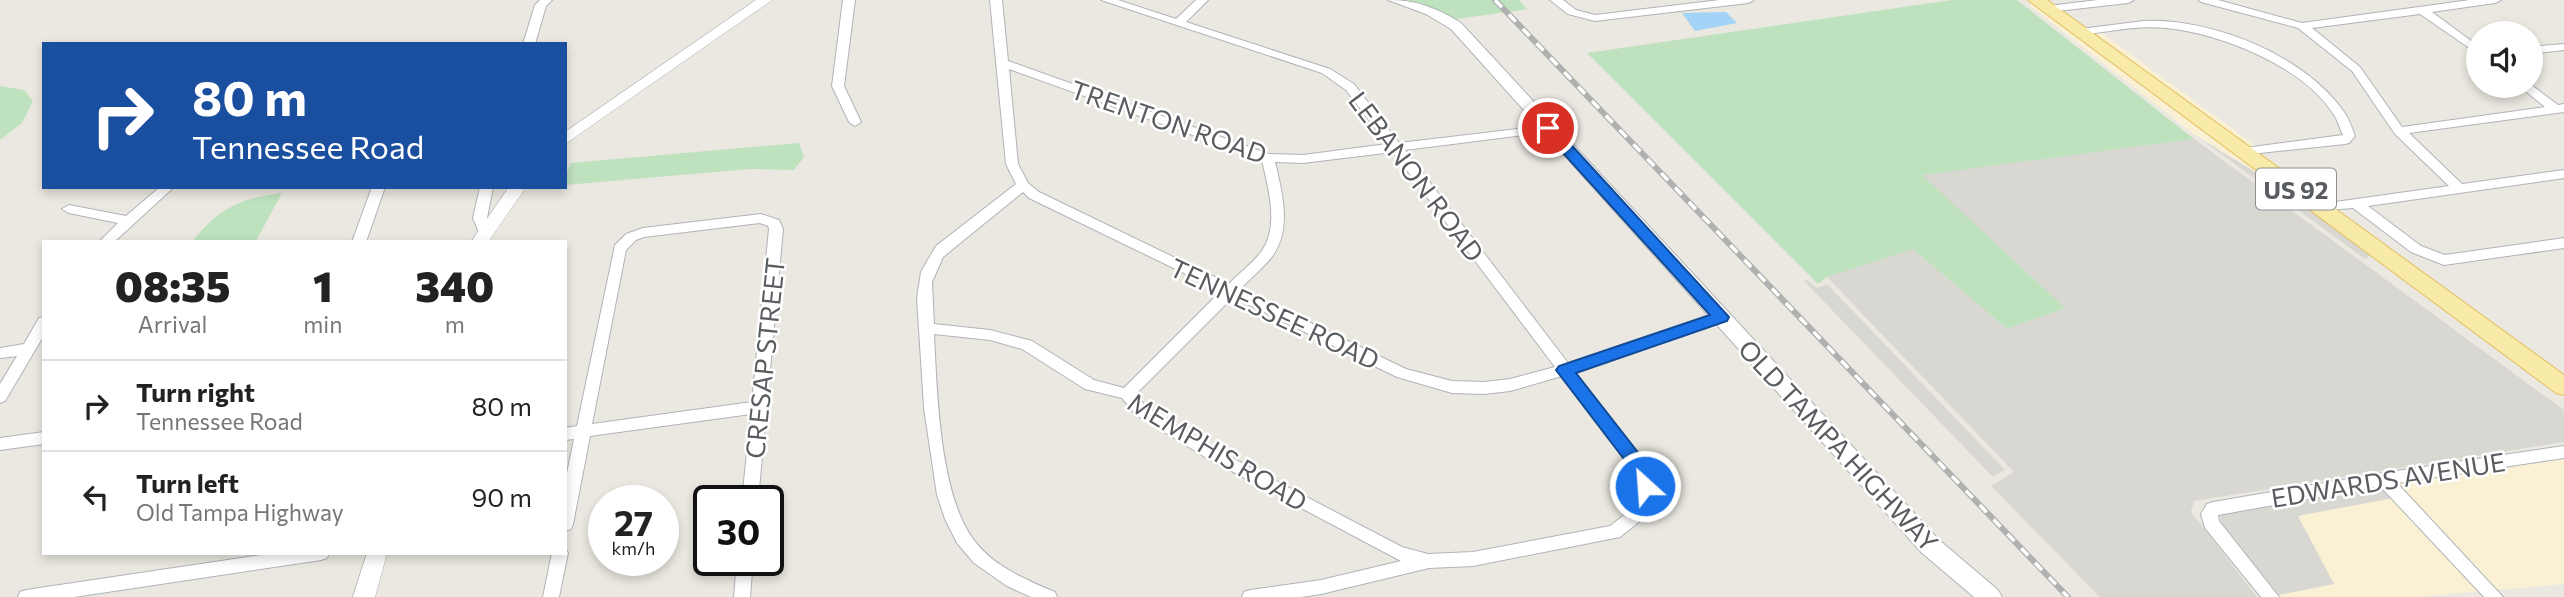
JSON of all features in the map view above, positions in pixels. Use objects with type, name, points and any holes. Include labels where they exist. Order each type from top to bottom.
[{"type":"main road","name":"OLD TAMPA HIGHWAY","points":[[1395,0],[1431,11],[1456,26],[1930,546],[1990,597]]},
{"type":"main road","name":"US 92","points":[[2042,5],[2564,387]]},
{"type":"street","points":[[530,42],[545,0]]},
{"type":"street","points":[[567,138],[765,0]]},
{"type":"street","points":[[849,0],[838,86],[855,122]]},
{"type":"street","points":[[996,0],[1012,164],[1023,185],[941,249],[932,260],[924,288],[928,365],[940,469],[953,522],[964,541],[990,566],[1018,585],[1049,597]]},
{"type":"street","name":"LEBANON ROAD","points":[[1107,0],[1340,78],[1641,470],[1645,486],[1644,499],[1638,513],[1614,532],[1473,559],[1429,561]]},
{"type":"street","points":[[1178,23],[1202,0]]},
{"type":"street","points":[[1556,0],[1572,12],[1595,18],[1748,0]]},
{"type":"street","points":[[2042,5],[2128,0]]},
{"type":"street","points":[[2205,0],[2302,26],[2496,0]]},
{"type":"street","points":[[2422,10],[2466,42]]},
{"type":"street","points":[[2080,32],[2168,24],[2239,44],[2272,59],[2323,94],[2342,116],[2349,136],[2345,140],[2245,152]]},
{"type":"street","points":[[2302,26],[2360,73],[2399,131],[2460,189]]},
{"type":"street","points":[[2543,49],[2564,47]]},
{"type":"street","name":"TRENTON ROAD","points":[[1002,63],[1268,158],[1303,159],[1548,128]]},
{"type":"street","points":[[2543,97],[2560,108]]},
{"type":"street","points":[[2399,131],[2560,108]]},
{"type":"street","points":[[1127,394],[1267,254],[1278,230],[1279,216],[1268,158]]},
{"type":"street","points":[[2321,208],[2564,174]]},
{"type":"street","name":"TENNESSEE ROAD","points":[[1023,185],[1034,195],[1109,234],[1426,382],[1484,388],[1537,379],[1721,317]]},
{"type":"street","points":[[107,240],[166,189]]},
{"type":"street","points":[[360,240],[378,189]]},
{"type":"street","points":[[482,237],[480,218],[487,189]]},
{"type":"street","points":[[482,237],[517,189]]},
{"type":"street","points":[[2354,202],[2416,249],[2444,260],[2564,243]]},
{"type":"street","points":[[69,209],[128,221]]},
{"type":"street","name":"CRESAP STREET","points":[[584,431],[620,248],[627,239],[643,233],[761,218],[768,220],[774,223],[776,229],[751,485]]},
{"type":"street","points":[[0,397],[42,325]]},
{"type":"street","name":"MEMPHIS ROAD","points":[[927,328],[1012,339],[1052,359],[1090,385],[1127,394],[1141,411],[1210,453],[1398,553],[1429,561]]},
{"type":"street","points":[[0,353],[27,349]]},
{"type":"street","points":[[567,434],[758,407]]},
{"type":"street","points":[[567,514],[584,431]]},
{"type":"street","points":[[0,444],[42,438]]},
{"type":"street","name":"EDWARDS AVENUE","points":[[2271,597],[2211,523],[2209,514],[2213,509],[2383,479],[2564,452]]},
{"type":"street","points":[[2383,479],[2495,597]]},
{"type":"street","points":[[26,597],[308,555]]},
{"type":"street","points":[[364,597],[376,555]]},
{"type":"street","points":[[551,597],[559,555]]},
{"type":"street","points":[[1250,597],[1334,584],[1429,561]]},
{"type":"street","points":[[742,597],[744,576]]},
{"type":"shaded area","points":[[2033,3],[2310,205],[2191,132],[2029,5]]},
{"type":"shaded area","points":[[2102,33],[2256,146],[2246,148],[2090,34]]},
{"type":"shaded area","points":[[2194,139],[2564,410],[2564,442],[2194,501],[2191,512],[2257,597],[2100,597],[1991,486],[2014,472],[1827,277],[1913,249],[2007,329],[2064,308],[1921,175]]},
{"type":"shaded area","points":[[2202,140],[2310,205],[2372,254],[2365,259]]},
{"type":"shaded area","points":[[1807,280],[1817,288],[1827,284],[2005,470],[1993,477],[1804,281]]},
{"type":"shaded area","points":[[2564,459],[2564,584],[2497,590],[2396,483]]},
{"type":"shaded area","points":[[2381,486],[2393,498],[2298,516],[2334,584],[2278,595],[2220,523],[2221,513]]},
{"type":"shaded area","points":[[2393,498],[2481,591],[2418,597],[2278,595],[2334,584],[2297,516]]},
{"type":"green space","points":[[1407,0],[1519,0],[1527,9],[1457,19]]},
{"type":"green space","points":[[1952,0],[2017,0],[2194,139],[1922,175],[2065,308],[2007,329],[1913,249],[1827,277],[1818,284],[1587,53]]},
{"type":"green space","points":[[0,86],[24,90],[33,101],[22,123],[0,140]]},
{"type":"green space","points":[[799,143],[804,157],[794,170],[750,169],[567,185],[567,171],[571,163]]},
{"type":"green space","points":[[282,193],[257,240],[194,240],[222,213],[254,198]]},
{"type":"water","points":[[1726,12],[1737,23],[1695,31],[1682,13]]},
{"type":"railway","points":[[1495,0],[2068,597]]},
{"type":"route","points":[[1548,128],[1721,317],[1565,370],[1641,470],[1645,486]]}]
